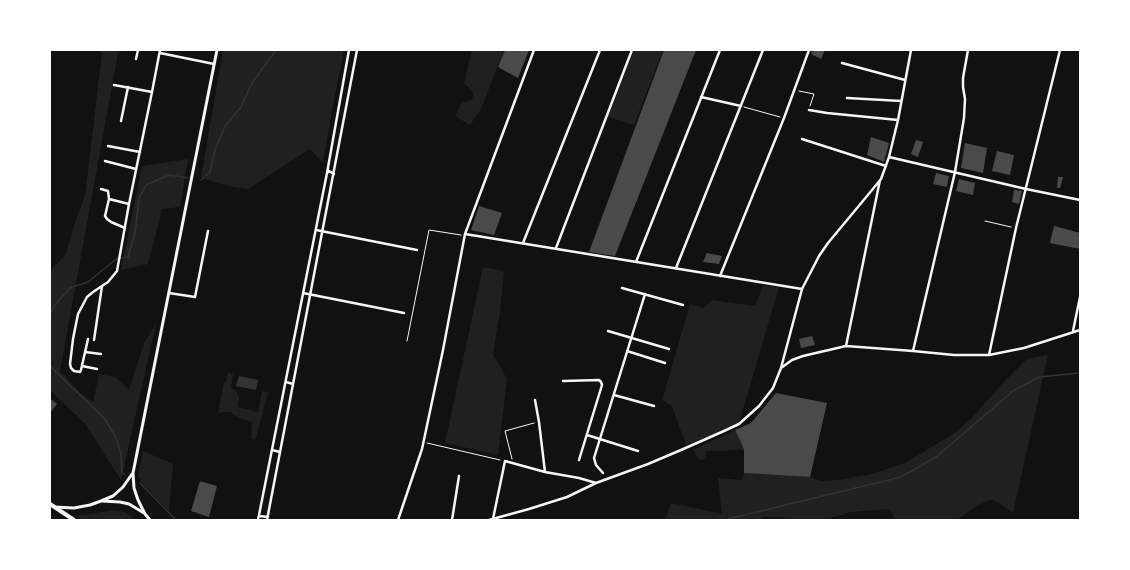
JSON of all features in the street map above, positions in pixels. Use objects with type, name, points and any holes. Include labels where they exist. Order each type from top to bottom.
[{"type":"highway","points":[[50,504],[74,520]]},
{"type":"street","points":[[136,60],[138,50]]},
{"type":"street","points":[[150,520],[145,514],[138,500],[134,488],[133,473],[217,50]]},
{"type":"street","points":[[258,520],[316,230],[350,50]]},
{"type":"street","points":[[259,516],[268,519],[357,50]]},
{"type":"street","points":[[398,520],[423,442],[443,350],[465,235],[534,50]]},
{"type":"street","points":[[523,243],[600,50]]},
{"type":"street","points":[[556,248],[632,50]]},
{"type":"street","points":[[636,262],[720,50]]},
{"type":"street","points":[[676,268],[764,50]]},
{"type":"street","points":[[720,276],[810,50]]},
{"type":"street","points":[[596,483],[579,478],[545,472],[505,461],[491,519],[567,497],[596,483],[648,464],[739,424],[759,406],[773,388],[781,368],[802,289],[819,256],[872,190],[880,179],[886,166],[898,120],[911,50]]},
{"type":"street","points":[[913,351],[955,172],[964,118],[965,99],[963,78],[968,50]]},
{"type":"street","points":[[989,355],[1016,228],[1060,50]]},
{"type":"street","points":[[88,339],[80,372],[74,371],[70,364],[78,314],[87,297],[102,286],[117,271],[160,52],[214,64]]},
{"type":"street","points":[[842,63],[905,80]]},
{"type":"street","points":[[114,85],[152,92]]},
{"type":"street","points":[[121,121],[128,88]]},
{"type":"street","points":[[702,97],[741,106]]},
{"type":"street","points":[[847,98],[901,101]]},
{"type":"street","points":[[809,110],[898,120]]},
{"type":"street","points":[[802,139],[886,166]]},
{"type":"street","points":[[108,146],[140,152]]},
{"type":"street","points":[[889,157],[1080,200]]},
{"type":"street","points":[[105,161],[136,169]]},
{"type":"street","points":[[327,173],[329,171],[334,174]]},
{"type":"street","points":[[846,346],[880,179]]},
{"type":"street","points":[[101,189],[108,191],[109,199],[105,216],[107,219],[125,228]]},
{"type":"street","points":[[109,199],[129,204]]},
{"type":"street","points":[[316,230],[417,250]]},
{"type":"street","points":[[169,293],[195,297],[208,231]]},
{"type":"street","points":[[465,235],[556,248],[802,289]]},
{"type":"street","points":[[94,340],[102,286]]},
{"type":"street","points":[[622,288],[683,305]]},
{"type":"street","points":[[303,293],[404,312]]},
{"type":"street","points":[[603,473],[596,464],[594,458],[645,294]]},
{"type":"street","points":[[1073,331],[1080,297]]},
{"type":"street","points":[[781,368],[792,360],[846,346],[954,355],[989,355],[1024,348],[1080,330]]},
{"type":"street","points":[[608,331],[669,349]]},
{"type":"street","points":[[627,351],[665,362]]},
{"type":"street","points":[[85,352],[101,354]]},
{"type":"street","points":[[82,366],[97,369]]},
{"type":"street","points":[[563,381],[599,380],[602,385],[579,460]]},
{"type":"street","points":[[286,382],[293,384]]},
{"type":"street","points":[[614,395],[654,406]]},
{"type":"street","points":[[534,400],[545,472]]},
{"type":"street","points":[[587,435],[638,451]]},
{"type":"street","points":[[272,450],[280,452]]},
{"type":"street","points":[[54,507],[74,508],[90,505],[113,496],[123,487],[133,473]]},
{"type":"street","points":[[452,520],[459,476]]},
{"type":"street","points":[[101,501],[129,504],[145,514]]},
{"type":"path","points":[[794,90],[814,94],[809,110]]},
{"type":"path","points":[[741,106],[784,118]]},
{"type":"path","points":[[985,221],[1016,228]]},
{"type":"path","points":[[407,341],[429,230],[465,235]]},
{"type":"path","points":[[514,464],[505,431],[538,422]]},
{"type":"path","points":[[423,442],[505,461]]},
{"type":"shaded area","points":[[98,50],[121,50],[118,53],[60,371],[81,394],[93,402],[99,374],[115,377],[129,390],[144,343],[156,324],[121,480],[85,424],[50,390],[50,271],[66,254],[75,222],[85,196],[102,53]]},
{"type":"shaded area","points":[[223,50],[344,50],[323,163],[310,149],[248,189],[228,186],[201,178]]},
{"type":"shaded area","points":[[472,50],[504,50],[481,109],[470,125],[455,116],[462,103],[472,100],[474,93],[464,83]]},
{"type":"shaded area","points":[[634,50],[663,50],[634,125],[608,117]]},
{"type":"shaded area","points":[[188,159],[180,207],[162,209],[148,264],[121,270],[142,166]]},
{"type":"shaded area","points":[[483,267],[504,271],[500,311],[493,354],[507,379],[498,455],[445,443]]},
{"type":"shaded area","points":[[763,286],[779,287],[740,420],[728,429],[686,445],[672,406],[662,400],[690,304],[704,308],[712,300],[755,306]]},
{"type":"shaded area","points":[[1048,355],[1013,513],[991,499],[975,507],[957,520],[895,520],[889,509],[851,512],[827,519],[816,520],[792,520],[782,517],[763,517],[757,520],[665,520],[671,503],[722,514],[718,478],[742,480],[744,473],[810,477],[821,481],[838,480],[872,474],[905,463],[953,434],[971,419],[1000,386],[1027,359]]},
{"type":"shaded area","points":[[228,372],[233,374],[231,388],[236,391],[239,397],[238,407],[258,412],[262,391],[268,393],[255,441],[251,438],[252,422],[239,418],[230,412],[218,413],[224,382],[226,382]]},
{"type":"shaded area","points":[[239,376],[258,380],[256,390],[236,386]]},
{"type":"shaded area","points":[[735,430],[744,450],[706,451],[706,459],[699,460],[693,450]]},
{"type":"shaded area","points":[[143,451],[173,464],[169,511],[142,483],[138,476]]},
{"type":"shaded area","points":[[115,510],[130,515],[135,520],[83,520],[75,516]]},
{"type":"building","points":[[505,50],[529,50],[518,78],[498,67]]},
{"type":"building","points":[[664,50],[696,50],[615,256],[589,252]]},
{"type":"building","points":[[813,50],[825,50],[821,59],[811,54]]},
{"type":"building","points":[[871,137],[889,143],[884,162],[867,155]]},
{"type":"building","points":[[916,140],[923,142],[918,157],[911,154]]},
{"type":"building","points":[[965,143],[987,148],[983,173],[961,168]]},
{"type":"building","points":[[997,151],[1014,155],[1010,175],[992,171]]},
{"type":"building","points":[[936,173],[949,176],[947,187],[933,184]]},
{"type":"building","points":[[1058,177],[1063,177],[1060,188],[1057,188]]},
{"type":"building","points":[[959,179],[975,183],[973,195],[956,191]]},
{"type":"building","points":[[1014,190],[1022,191],[1019,204],[1012,202]]},
{"type":"building","points":[[479,206],[502,213],[494,235],[471,230]]},
{"type":"building","points":[[1054,226],[1080,233],[1080,249],[1050,243]]},
{"type":"building","points":[[707,253],[722,256],[719,264],[703,262]]},
{"type":"building","points":[[812,336],[815,345],[801,348],[799,339]]},
{"type":"building","points":[[776,393],[827,403],[810,477],[744,473],[744,450],[735,430],[751,423]]},
{"type":"building","points":[[50,398],[57,404],[50,413]]},
{"type":"building","points":[[200,481],[217,486],[209,517],[191,511]]},
{"type":"waterway","points":[[201,180],[210,172],[215,150],[225,126],[241,107],[252,83],[276,50]]},
{"type":"waterway","points":[[50,314],[55,305],[70,288],[88,282],[116,259],[128,257],[135,233],[139,198],[146,185],[170,175],[188,178]]},
{"type":"waterway","points":[[50,366],[105,419],[116,438],[121,454],[122,473],[125,475]]},
{"type":"waterway","points":[[724,520],[901,477],[936,457],[1013,391],[1039,377],[1080,373]]},
{"type":"waterway","points":[[140,483],[176,520]]}]
